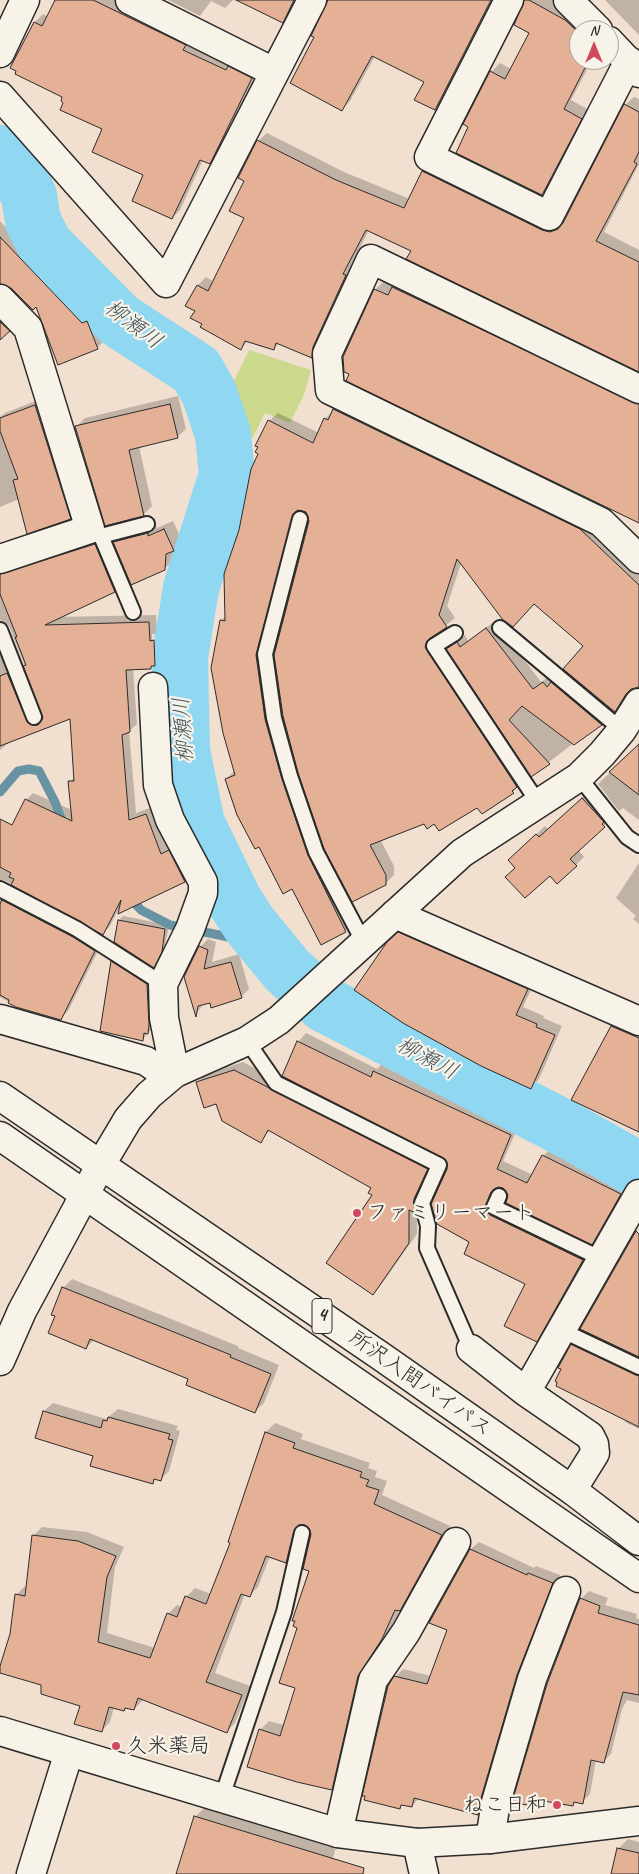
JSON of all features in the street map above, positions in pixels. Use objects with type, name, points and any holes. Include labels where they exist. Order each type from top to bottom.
[{"type":"street","points":[[0,53],[25,0]]},
{"type":"street","points":[[130,0],[274,72]]},
{"type":"street","points":[[0,96],[166,283],[312,0]]},
{"type":"street","points":[[509,0],[429,157],[549,216],[634,67],[619,51]]},
{"type":"street","points":[[568,0],[588,20]]},
{"type":"street","points":[[639,389],[371,259],[327,354],[330,390],[601,522],[639,559]]},
{"type":"street","points":[[0,299],[28,328],[96,533],[0,559]]},
{"type":"street","points":[[153,687],[158,785],[170,820],[202,882],[203,893],[190,929],[163,984],[164,1018],[172,1075]]},
{"type":"street","points":[[0,1361],[22,1311],[100,1166],[128,1119],[149,1095],[172,1075],[248,1041],[279,1020],[364,943],[429,880],[462,853],[579,776],[622,730],[639,703]]},
{"type":"street","points":[[395,914],[639,1021]]},
{"type":"street","points":[[0,1019],[146,1061],[172,1075]]},
{"type":"street","name":"所沢入間バイパス","points":[[0,1096],[382,1357],[572,1490],[639,1541]]},
{"type":"street","name":"所沢入間バイパス","points":[[0,1136],[639,1578]]},
{"type":"street","points":[[526,1392],[639,1194]]},
{"type":"street","points":[[471,1349],[526,1392],[590,1436],[594,1444],[594,1453],[572,1490]]},
{"type":"street","points":[[338,1833],[373,1680],[406,1632],[456,1542]]},
{"type":"street","points":[[490,1839],[496,1802],[532,1679],[566,1591]]},
{"type":"street","points":[[0,1731],[338,1833],[417,1843],[490,1839],[639,1821]]},
{"type":"street","points":[[31,1874],[68,1752]]},
{"type":"street","points":[[417,1843],[424,1874]]},
{"type":"lane","points":[[300,519],[265,654],[274,718],[290,776],[316,852],[364,943]]},
{"type":"lane","points":[[133,612],[96,533],[147,524]]},
{"type":"lane","points":[[500,628],[622,730]]},
{"type":"lane","points":[[0,630],[34,717]]},
{"type":"lane","points":[[455,633],[434,646],[539,804]]},
{"type":"lane","points":[[579,776],[627,837],[639,845]]},
{"type":"lane","points":[[0,889],[77,929],[163,984]]},
{"type":"lane","points":[[248,1041],[276,1083],[439,1165],[422,1203],[428,1226],[427,1248],[471,1349]]},
{"type":"lane","points":[[499,1196],[494,1207],[602,1259]]},
{"type":"lane","points":[[561,1330],[639,1367]]},
{"type":"lane","points":[[222,1798],[284,1612],[302,1533]]},
{"type":"green space","points":[[249,350],[311,370],[304,395],[290,423],[265,413],[252,439],[234,381]]},
{"type":"building","points":[[55,0],[93,0],[186,45],[183,50],[226,70],[228,66],[252,78],[210,164],[200,160],[172,219],[132,201],[143,175],[92,152],[102,129],[60,110],[63,103],[61,101],[62,97],[15,74],[16,71],[10,68],[34,22],[42,26]]},
{"type":"building","points":[[236,0],[294,0],[283,23]]},
{"type":"building","points":[[328,0],[491,0],[435,110],[414,100],[424,82],[372,56],[342,111],[290,83],[314,37],[311,36]]},
{"type":"building","points":[[524,0],[529,0],[565,20],[569,24],[569,70],[584,70],[564,109],[582,119],[542,195],[456,153],[468,127],[463,124],[490,71],[505,79],[529,33],[514,25]]},
{"type":"building","points":[[624,104],[639,112],[639,152],[634,162],[637,164],[596,241],[639,262],[639,372],[406,259],[411,251],[366,230],[343,274],[346,275],[313,347],[312,358],[276,343],[274,350],[245,341],[241,350],[200,327],[202,324],[190,318],[195,311],[185,306],[197,285],[208,291],[244,218],[229,211],[244,181],[238,178],[257,140],[336,180],[404,208],[422,171],[542,230],[550,232],[558,229],[563,223]]},
{"type":"building","points":[[0,237],[82,323],[87,321],[98,349],[58,365],[36,307],[33,310],[11,288],[0,284]]},
{"type":"building","points":[[392,287],[639,404],[639,523],[346,381],[349,374],[344,372],[343,357],[374,289],[388,295]]},
{"type":"building","points":[[0,322],[10,331],[0,340]]},
{"type":"building","points":[[170,404],[178,438],[129,450],[144,516],[105,526],[75,426]]},
{"type":"building","points":[[35,405],[71,519],[27,534],[13,480],[18,479],[0,431],[0,418]]},
{"type":"building","points":[[333,409],[580,529],[639,585],[639,687],[631,689],[626,694],[615,712],[563,669],[583,646],[534,604],[513,627],[503,620],[457,559],[439,615],[447,627],[429,639],[425,647],[517,787],[512,791],[514,793],[482,814],[477,808],[439,831],[434,824],[427,829],[424,824],[370,845],[386,875],[386,885],[352,902],[324,849],[298,773],[283,716],[274,655],[309,521],[306,512],[298,510],[294,513],[256,655],[265,719],[282,779],[308,855],[346,932],[321,945],[292,889],[283,894],[259,847],[255,849],[237,815],[225,779],[235,775],[223,733],[211,668],[220,620],[225,621],[224,574],[239,530],[251,469],[258,454],[255,452],[258,447],[255,446],[268,420],[313,443],[324,418],[328,420]]},
{"type":"building","points":[[164,529],[174,551],[166,554],[165,570],[131,585],[113,542],[148,533],[148,536]]},
{"type":"building","points":[[95,544],[115,592],[45,625],[149,622],[150,641],[154,640],[155,666],[151,666],[151,669],[126,670],[130,732],[122,735],[129,820],[146,814],[161,854],[169,850],[185,882],[118,914],[121,900],[103,935],[11,885],[14,879],[9,877],[11,873],[0,867],[0,819],[12,825],[25,799],[72,821],[68,781],[74,781],[70,719],[0,746],[0,676],[7,673],[28,723],[38,725],[43,718],[23,666],[26,665],[15,637],[17,637],[0,594],[0,574]]},
{"type":"building","points":[[486,628],[533,689],[543,682],[547,687],[551,682],[602,725],[574,745],[522,706],[509,720],[550,764],[531,777],[446,649],[457,642],[460,647]]},
{"type":"building","points":[[639,744],[639,795],[609,772]]},
{"type":"building","points":[[582,798],[604,822],[602,824],[605,827],[570,859],[577,866],[557,884],[550,876],[525,898],[505,877],[515,868],[508,860],[536,834],[539,837]]},
{"type":"building","points":[[2,900],[73,937],[95,951],[61,1020],[16,1007],[8,1003],[9,1000],[0,995],[0,904]]},
{"type":"building","points":[[118,920],[165,929],[162,952],[154,968],[114,942]]},
{"type":"building","points":[[398,932],[528,989],[516,1015],[537,1024],[536,1027],[555,1035],[531,1089],[481,1066],[403,1023],[354,990],[387,942]]},
{"type":"building","points":[[199,946],[208,950],[204,969],[231,962],[242,998],[211,1008],[210,1003],[198,1006],[196,1017],[184,977]]},
{"type":"building","points":[[111,961],[147,984],[149,1025],[148,1034],[144,1033],[143,1041],[100,1031]]},
{"type":"building","points":[[611,1026],[639,1038],[639,1132],[571,1100]]},
{"type":"building","points":[[297,1041],[371,1077],[373,1071],[511,1135],[497,1169],[527,1183],[542,1155],[621,1194],[592,1245],[506,1203],[508,1195],[503,1188],[498,1187],[491,1192],[485,1207],[490,1215],[583,1260],[537,1342],[504,1326],[525,1284],[464,1254],[469,1242],[437,1224],[431,1204],[447,1169],[446,1160],[282,1076]]},
{"type":"building","points":[[234,1070],[428,1169],[414,1199],[416,1213],[409,1210],[409,1243],[373,1295],[326,1263],[372,1195],[368,1193],[371,1188],[268,1130],[261,1143],[222,1121],[216,1104],[204,1108],[196,1082]]},
{"type":"building","points":[[636,1231],[639,1234],[639,1357],[580,1329]]},
{"type":"building","points":[[62,1287],[231,1355],[230,1357],[271,1374],[255,1413],[186,1385],[188,1379],[90,1339],[86,1349],[48,1333],[55,1316],[51,1315]]},
{"type":"building","points":[[571,1344],[639,1376],[639,1427],[556,1386],[557,1382],[555,1381],[561,1369],[558,1368]]},
{"type":"building","points":[[43,1411],[101,1428],[103,1420],[107,1421],[108,1417],[170,1434],[168,1439],[173,1440],[161,1481],[154,1479],[153,1484],[90,1466],[93,1456],[35,1438]]},
{"type":"building","points":[[265,1432],[295,1443],[293,1448],[362,1472],[360,1477],[369,1480],[366,1486],[379,1490],[374,1504],[442,1535],[400,1611],[395,1610],[382,1639],[358,1676],[332,1790],[247,1767],[259,1729],[280,1736],[295,1688],[279,1683],[297,1628],[293,1626],[295,1621],[292,1621],[309,1571],[303,1569],[311,1534],[308,1527],[304,1525],[299,1525],[294,1531],[286,1563],[266,1556],[250,1597],[241,1594],[206,1682],[242,1695],[227,1733],[138,1698],[134,1710],[125,1708],[124,1711],[109,1707],[102,1732],[74,1724],[80,1706],[41,1694],[41,1685],[0,1673],[0,1666],[10,1634],[15,1594],[25,1596],[32,1535],[78,1541],[116,1556],[107,1577],[98,1642],[150,1658],[167,1613],[177,1617],[185,1596],[206,1604],[230,1543],[228,1542]]},
{"type":"building","points":[[470,1549],[527,1575],[528,1573],[553,1583],[517,1675],[481,1798],[478,1815],[414,1798],[412,1807],[401,1805],[400,1809],[364,1800],[365,1796],[362,1796],[388,1686],[394,1676],[427,1684],[447,1630],[429,1623]]},
{"type":"building","points":[[580,1598],[600,1606],[598,1613],[639,1625],[639,1695],[623,1692],[604,1763],[591,1760],[583,1804],[574,1802],[573,1806],[544,1801],[542,1808],[512,1802],[547,1684]]},
{"type":"building","points":[[194,1816],[364,1868],[363,1874],[176,1874]]},
{"type":"building","points":[[617,1848],[639,1853],[639,1874],[611,1874]]},
{"type":"waterway","name":"柳瀬川","points":[[0,153],[18,172],[29,196],[33,221],[45,245],[119,320],[196,370],[209,393],[223,434],[227,475],[191,588],[180,657],[182,751],[197,824],[234,900],[250,925],[287,970],[324,1004],[564,1128],[639,1170]]},
{"type":"waterway","points":[[0,792],[18,771],[29,769],[39,771],[55,802],[64,827]]},
{"type":"waterway","points":[[129,897],[141,910],[170,925],[263,944]]},
{"type":"place","name":"ファミリーマート","points":[[357,1213]]},
{"type":"place","name":"久米薬局","points":[[116,1746]]},
{"type":"place","name":"ねこ日和","points":[[557,1805]]}]
